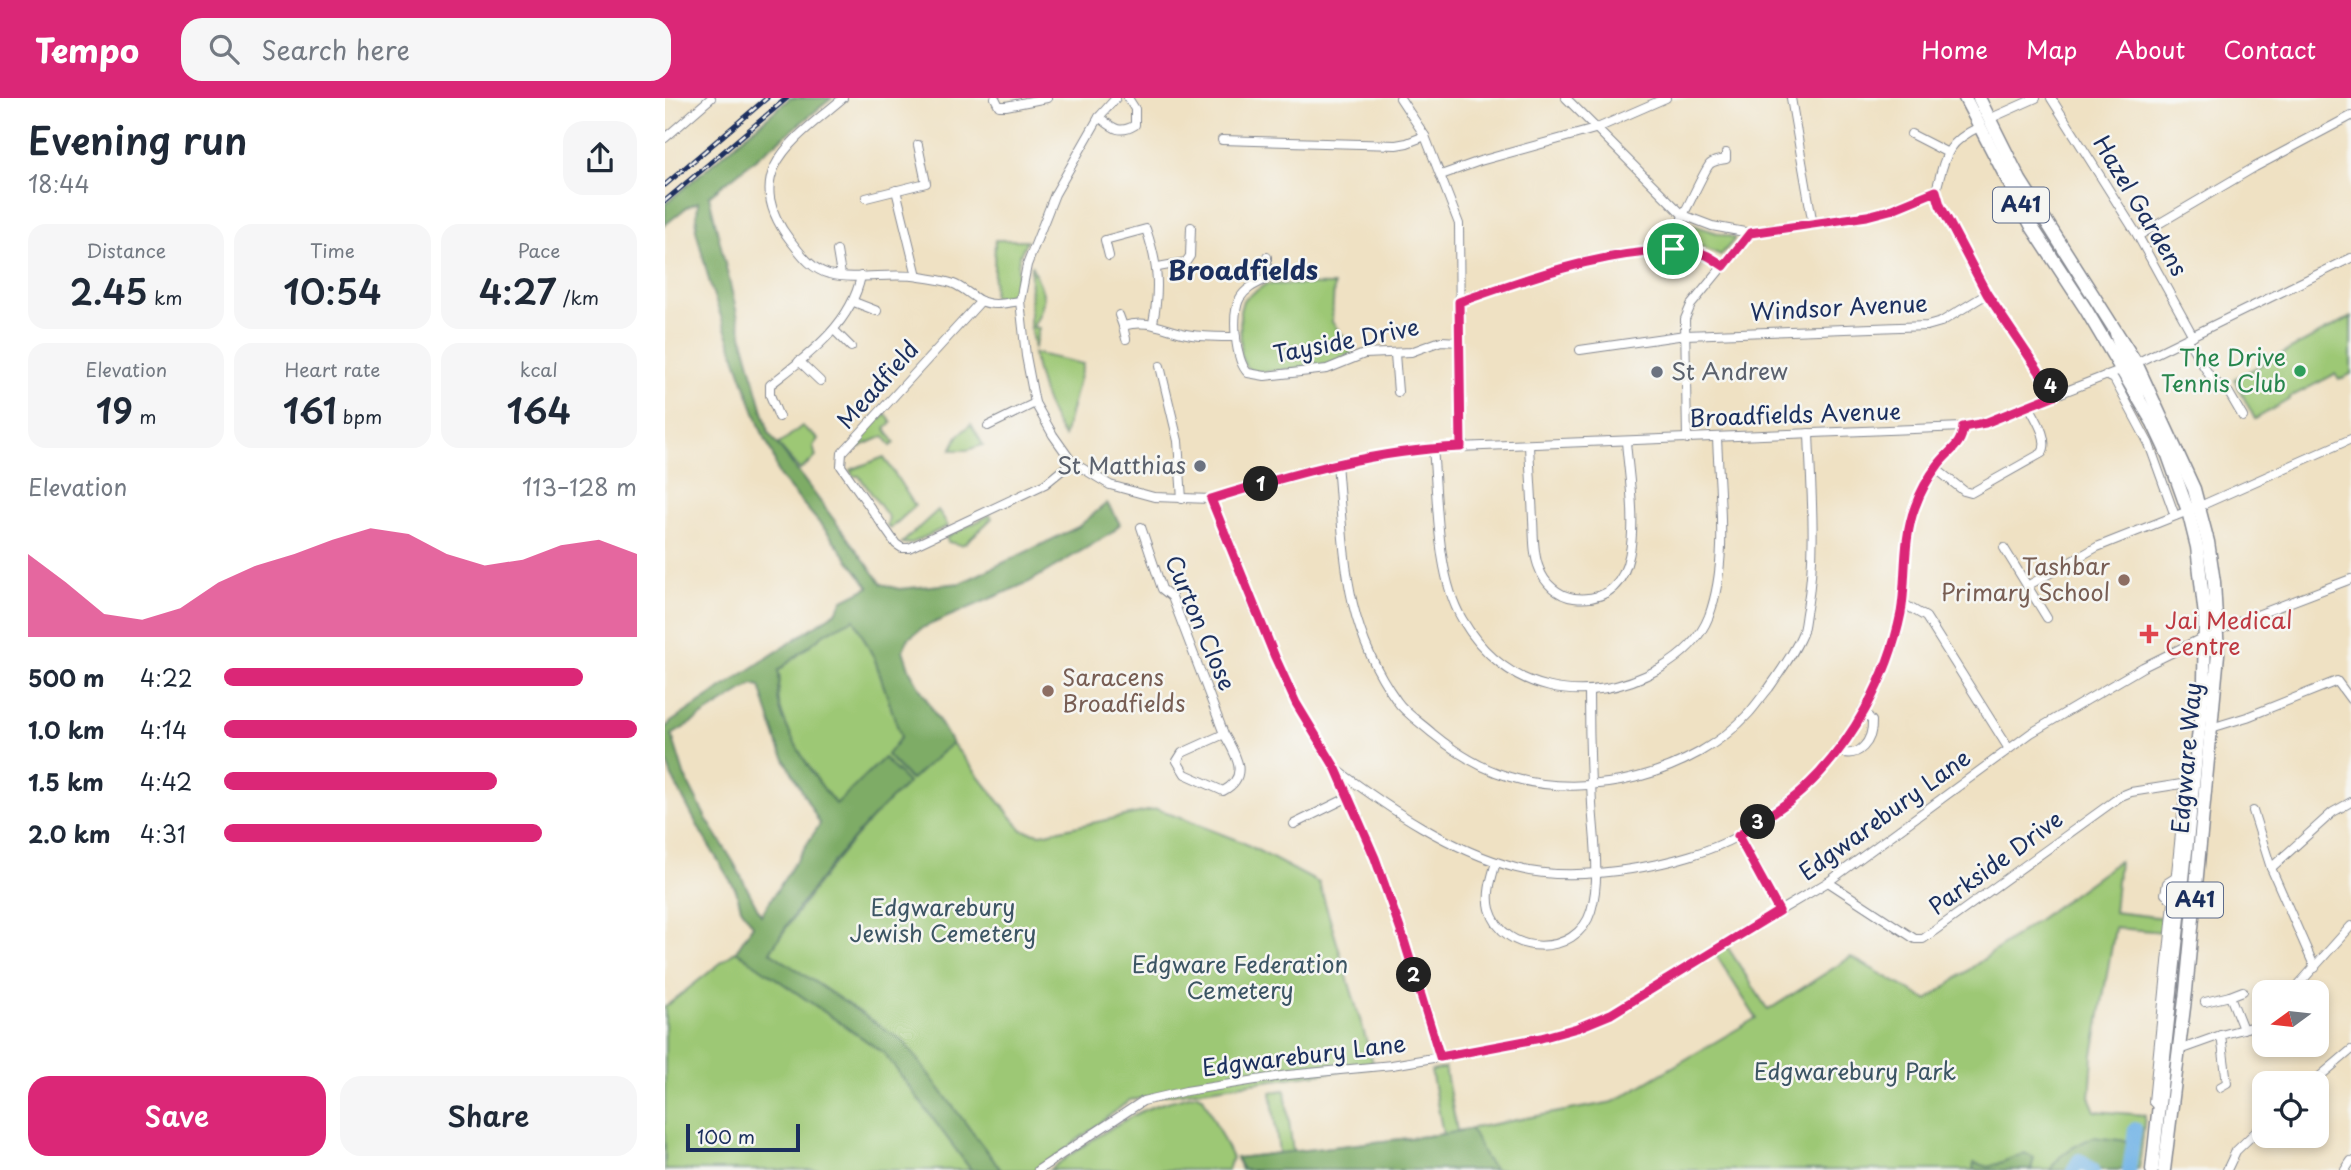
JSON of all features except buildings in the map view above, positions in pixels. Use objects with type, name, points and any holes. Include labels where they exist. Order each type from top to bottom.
[{"type":"highway","name":"A41","points":[[1965,98],[1984,123],[2113,327],[2128,367]]},
{"type":"highway","name":"A41","points":[[1979,98],[1984,123],[2032,226],[2085,308],[2128,367]]},
{"type":"highway","name":"Edgware Way","points":[[2128,367],[2142,405],[2194,508],[2208,542],[2218,630],[2218,654],[2179,1050],[2164,1170]]},
{"type":"highway","name":"Edgware Way","points":[[2128,367],[2194,489],[2205,637],[2204,682],[2190,783],[2156,1106],[2152,1170]]},
{"type":"street","points":[[665,138],[711,98]]},
{"type":"street","points":[[843,98],[787,146],[773,167],[770,189],[773,206],[781,225],[806,260],[815,269],[841,275],[917,276],[955,284],[981,301],[998,305],[1020,301]]},
{"type":"street","points":[[995,98],[999,106],[1047,98]]},
{"type":"street","points":[[1072,462],[1035,403],[1020,301],[1027,265],[1055,194],[1099,117],[1116,98]]},
{"type":"street","points":[[1099,117],[1117,131],[1127,130],[1135,125],[1135,109],[1128,98]]},
{"type":"street","points":[[1400,98],[1425,136],[1459,224],[1461,447]]},
{"type":"street","points":[[1566,98],[1683,215],[1712,226],[1750,233],[1813,225],[1890,210],[1936,191]]},
{"type":"street","points":[[1441,175],[1480,161],[1595,129],[1666,98]]},
{"type":"street","points":[[1791,98],[1813,225]]},
{"type":"street","points":[[2036,98],[1984,123],[1957,141],[1946,152],[1936,191],[1940,205],[1987,294],[2055,395]]},
{"type":"street","name":"Hazel Gardens","points":[[2051,98],[2138,236],[2211,378],[2228,393],[2243,417]]},
{"type":"street","points":[[2138,236],[2255,167],[2351,116]]},
{"type":"street","points":[[1911,134],[1946,152]]},
{"type":"street","points":[[1222,140],[1396,145],[1425,136]]},
{"type":"street","points":[[866,198],[926,184],[918,145]]},
{"type":"street","points":[[1673,249],[1683,215],[1706,167],[1714,161],[1726,159],[1726,153]]},
{"type":"street","points":[[896,190],[917,276]]},
{"type":"street","points":[[1158,267],[1186,262],[1191,256],[1191,227]]},
{"type":"street","points":[[1109,256],[1105,240],[1146,229],[1158,267],[1158,299],[1153,323]]},
{"type":"street","points":[[1687,439],[1685,319],[1691,305],[1750,233]]},
{"type":"street","points":[[1459,302],[1562,268],[1603,258],[1673,249],[1702,253],[1724,266]]},
{"type":"street","points":[[837,251],[841,275]]},
{"type":"street","name":"Tayside Drive","points":[[1267,257],[1266,279],[1248,288],[1238,301],[1236,337],[1239,361],[1248,373],[1265,376],[1327,369],[1364,354],[1411,352],[1441,341],[1459,342]]},
{"type":"street","name":"Broadfields Avenue","points":[[1072,462],[1110,485],[1154,497],[1211,499],[1336,463],[1433,448],[1963,427],[1985,423],[2128,367],[2351,258]]},
{"type":"street","points":[[779,417],[770,395],[770,385],[834,330],[854,302],[861,276]]},
{"type":"street","name":"Windsor Avenue","points":[[1580,350],[1685,335],[1927,326],[1941,322],[1987,294]]},
{"type":"street","name":"Meadfield","points":[[981,301],[842,453],[841,466],[896,544],[909,548],[1045,484],[1072,462]]},
{"type":"street","points":[[854,302],[877,311]]},
{"type":"street","points":[[1119,315],[1126,339]]},
{"type":"street","points":[[1123,326],[1153,323],[1193,335],[1236,337]]},
{"type":"street","points":[[834,330],[852,347]]},
{"type":"street","points":[[1395,354],[1398,392]]},
{"type":"street","points":[[799,361],[820,381]]},
{"type":"street","points":[[1160,366],[1178,441],[1182,499]]},
{"type":"street","points":[[2106,375],[2114,379],[2149,444],[2175,516]]},
{"type":"street","points":[[988,426],[1035,403]]},
{"type":"street","points":[[1935,468],[1964,491],[1972,493],[2042,453],[2045,441],[2029,406]]},
{"type":"street","points":[[1336,769],[1384,805],[1428,831],[1496,862],[1520,869],[1596,874],[1680,858],[1738,836],[1802,791],[1838,751],[1879,681],[1890,654],[1902,603],[1911,519],[1919,496],[1935,468],[1961,441],[1963,427]]},
{"type":"street","points":[[1336,463],[1348,586],[1355,618],[1369,655],[1398,704],[1446,744],[1472,761],[1508,777],[1534,783],[1591,786],[1635,778],[1690,757],[1708,746],[1749,714],[1783,668],[1803,632],[1811,585],[1813,547],[1809,433]]},
{"type":"street","points":[[1433,448],[1443,559],[1450,592],[1461,618],[1480,646],[1501,666],[1528,681],[1554,689],[1588,691],[1616,687],[1645,677],[1667,664],[1692,644],[1708,619],[1717,585],[1720,543],[1717,437]]},
{"type":"street","points":[[2027,586],[2097,547],[2351,439]]},
{"type":"street","points":[[1529,445],[1535,549],[1539,569],[1556,592],[1567,597],[1581,598],[1607,593],[1618,585],[1631,554],[1632,525],[1626,441]]},
{"type":"street","points":[[1211,499],[1296,703],[1336,769],[1375,858],[1440,1057]]},
{"type":"street","name":"Curton Close","points":[[1142,527],[1162,589],[1172,597],[1224,734],[1238,759],[1236,779],[1223,791],[1185,774],[1177,761],[1182,753],[1224,734]]},
{"type":"street","points":[[2004,548],[2047,618]]},
{"type":"street","name":"Edgwarebury Lane","points":[[1038,1170],[1143,1101],[1186,1091],[1288,1075],[1392,1065],[1440,1057],[1541,1038],[1600,1019],[1828,882],[2031,733],[2143,667],[2218,630],[2351,579]]},
{"type":"street","points":[[1902,603],[1926,617],[2009,749]]},
{"type":"street","points":[[2211,728],[2247,717],[2337,681],[2351,700]]},
{"type":"street","points":[[1496,862],[1489,887],[1490,909],[1501,930],[1515,940],[1549,946],[1564,942],[1587,922],[1592,909],[1596,874],[1588,691]]},
{"type":"street","points":[[1838,751],[1855,753],[1869,740],[1871,721],[1863,710]]},
{"type":"street","name":"Edgware Way","points":[[2156,1106],[2172,916],[2172,900],[2165,894],[2167,883],[2175,878],[2190,783]]},
{"type":"street","name":"Parkside Drive","points":[[1828,882],[1915,939],[1923,939],[2121,796],[2190,783]]},
{"type":"street","points":[[1294,824],[1349,797]]},
{"type":"street","points":[[2271,868],[2333,812],[2351,802]]},
{"type":"street","points":[[2253,811],[2271,868],[2315,968]]},
{"type":"street","points":[[1738,836],[1779,911]]},
{"type":"street","points":[[2304,980],[2351,926]]},
{"type":"street","points":[[2205,1002],[2243,991]]},
{"type":"street","points":[[2230,996],[2243,1029]]},
{"type":"street","points":[[2179,1050],[2252,1027]]},
{"type":"street","points":[[2220,1087],[2227,1083],[2221,1035]]},
{"type":"street","points":[[2326,1071],[2351,1050]]},
{"type":"street","points":[[2227,1170],[2235,1151],[2252,1135]]},
{"type":"street","points":[[2345,1170],[2351,1161]]},
{"type":"green space","points":[[790,98],[832,98],[709,196],[744,343],[769,433],[882,584],[899,589],[961,583],[1078,527],[1107,503],[1120,524],[1113,532],[1029,582],[922,628],[908,639],[903,650],[910,671],[952,743],[911,780],[887,755],[901,737],[875,660],[854,619],[825,633],[778,671],[778,699],[787,728],[811,770],[836,804],[884,758],[908,783],[869,821],[833,862],[770,952],[904,1042],[1001,1170],[971,1170],[884,1053],[736,951],[753,925],[741,908],[736,890],[672,777],[665,757],[665,728],[671,722],[836,612],[843,600],[869,587],[828,533],[779,476],[711,288],[696,230],[698,202],[687,207],[665,225],[665,204]],"holes":[[[753,684],[760,686],[779,748],[820,824],[761,915],[685,777],[672,735]]]},
{"type":"green space","points":[[1689,224],[1734,240],[1721,255],[1702,247],[1683,245],[1681,242]]},
{"type":"green space","points":[[995,240],[1027,240],[1019,257],[1013,295],[993,298]]},
{"type":"green space","points":[[1031,265],[1043,296],[1041,310],[1033,327],[1039,328],[1034,349],[1030,325]]},
{"type":"green space","points":[[1266,284],[1334,285],[1332,322],[1348,342],[1352,353],[1328,365],[1254,373],[1245,366],[1241,353],[1240,311],[1243,300]]},
{"type":"green space","name":"The Drive Tennis Club","points":[[2351,317],[2351,374],[2339,380],[2335,374],[2255,419],[2234,379]]},
{"type":"green space","points":[[1033,353],[1083,364],[1064,437],[1044,396]]},
{"type":"green space","points":[[886,414],[892,423],[885,428],[895,443],[891,446],[884,436],[848,452],[879,418]]},
{"type":"green space","points":[[971,424],[983,445],[967,450],[951,450],[958,436]]},
{"type":"green space","points":[[802,426],[818,439],[813,446],[816,457],[800,470],[778,445]]},
{"type":"green space","points":[[884,457],[915,506],[890,529],[887,525],[889,518],[859,476],[853,476],[850,470]]},
{"type":"green space","points":[[938,510],[948,526],[910,544],[902,543]]},
{"type":"green space","points":[[990,515],[992,518],[966,543],[961,545],[948,542],[946,537]]},
{"type":"green space","points":[[854,618],[875,660],[901,737],[887,755],[909,779],[952,743],[1022,830],[1041,834],[1157,809],[1242,842],[1319,883],[1374,1066],[1130,1100],[1038,1170],[1001,1170],[904,1042],[770,952],[834,863],[869,822],[908,783],[884,758],[836,805],[802,757],[782,715],[778,699],[778,671],[825,633]]},
{"type":"green space","name":"Edgwarebury Park","points":[[2119,861],[2114,912],[2165,918],[2164,932],[2115,928],[2093,1055],[2090,1099],[2095,1111],[2145,1115],[2139,1168],[2134,1170],[1241,1170],[1236,1158],[1279,1153],[1271,1092],[1285,1090],[1293,1152],[1443,1134],[1431,1071],[1445,1068],[1457,1131],[1613,1102],[1756,1018],[1713,950],[1725,943],[1768,1010],[1851,957],[1927,1000]]},
{"type":"green space","points":[[736,951],[884,1053],[971,1170],[665,1170],[665,1007]]},
{"type":"green space","points":[[1197,1094],[1203,1097],[1232,1158],[1228,1170],[1049,1170],[1128,1118],[1154,1106]]},
{"type":"green space","points":[[1471,1129],[1485,1158],[1495,1170],[1243,1170],[1236,1158],[1444,1134]]},
{"type":"green space","points":[[2093,1137],[2137,1142],[2135,1170],[2051,1170],[2063,1154]]},
{"type":"green space","points":[[2025,1153],[2034,1158],[2031,1170],[1973,1170],[1974,1163],[1989,1167]]},
{"type":"waterway","points":[[2129,1170],[2135,1129]]},
{"type":"waterway","points":[[2073,1170],[2079,1160],[2093,1170]]},
{"type":"railway","points":[[665,185],[767,98]]},
{"type":"railway","points":[[665,201],[787,98]]},
{"type":"place","name":"The Drive Tennis Club","points":[[2300,371]]},
{"type":"place","name":"St Andrew","points":[[1657,372]]},
{"type":"place","name":"St Matthias","points":[[1200,466]]},
{"type":"place","name":"Tashbar Primary School","points":[[2124,580]]},
{"type":"place","name":"Jai Medical Centre","points":[[2149,634]]},
{"type":"place","name":"Saracens Broadfields","points":[[1048,691]]},
{"type":"district","name":"Broadfields","points":[[1243,271]]},
{"type":"route","points":[[1936,191],[1940,205],[1987,294],[2055,395],[1985,423],[1963,427],[1961,441],[1935,468],[1919,496],[1908,531],[1901,612],[1890,654],[1879,681],[1838,751],[1828,763],[1802,791],[1738,836],[1779,911],[1611,1014],[1577,1028],[1541,1038],[1440,1057],[1375,858],[1336,769],[1296,703],[1211,499],[1336,463],[1389,453],[1461,447],[1459,302],[1562,268],[1603,258],[1673,249],[1702,253],[1724,266],[1750,233],[1867,216],[1890,210],[1936,191]]},
{"type":"park label","name":"Edgwarebury Jewish Cemetery","points":[[943,921]]},
{"type":"park label","name":"Edgware Federation Cemetery","points":[[1240,978]]}]
